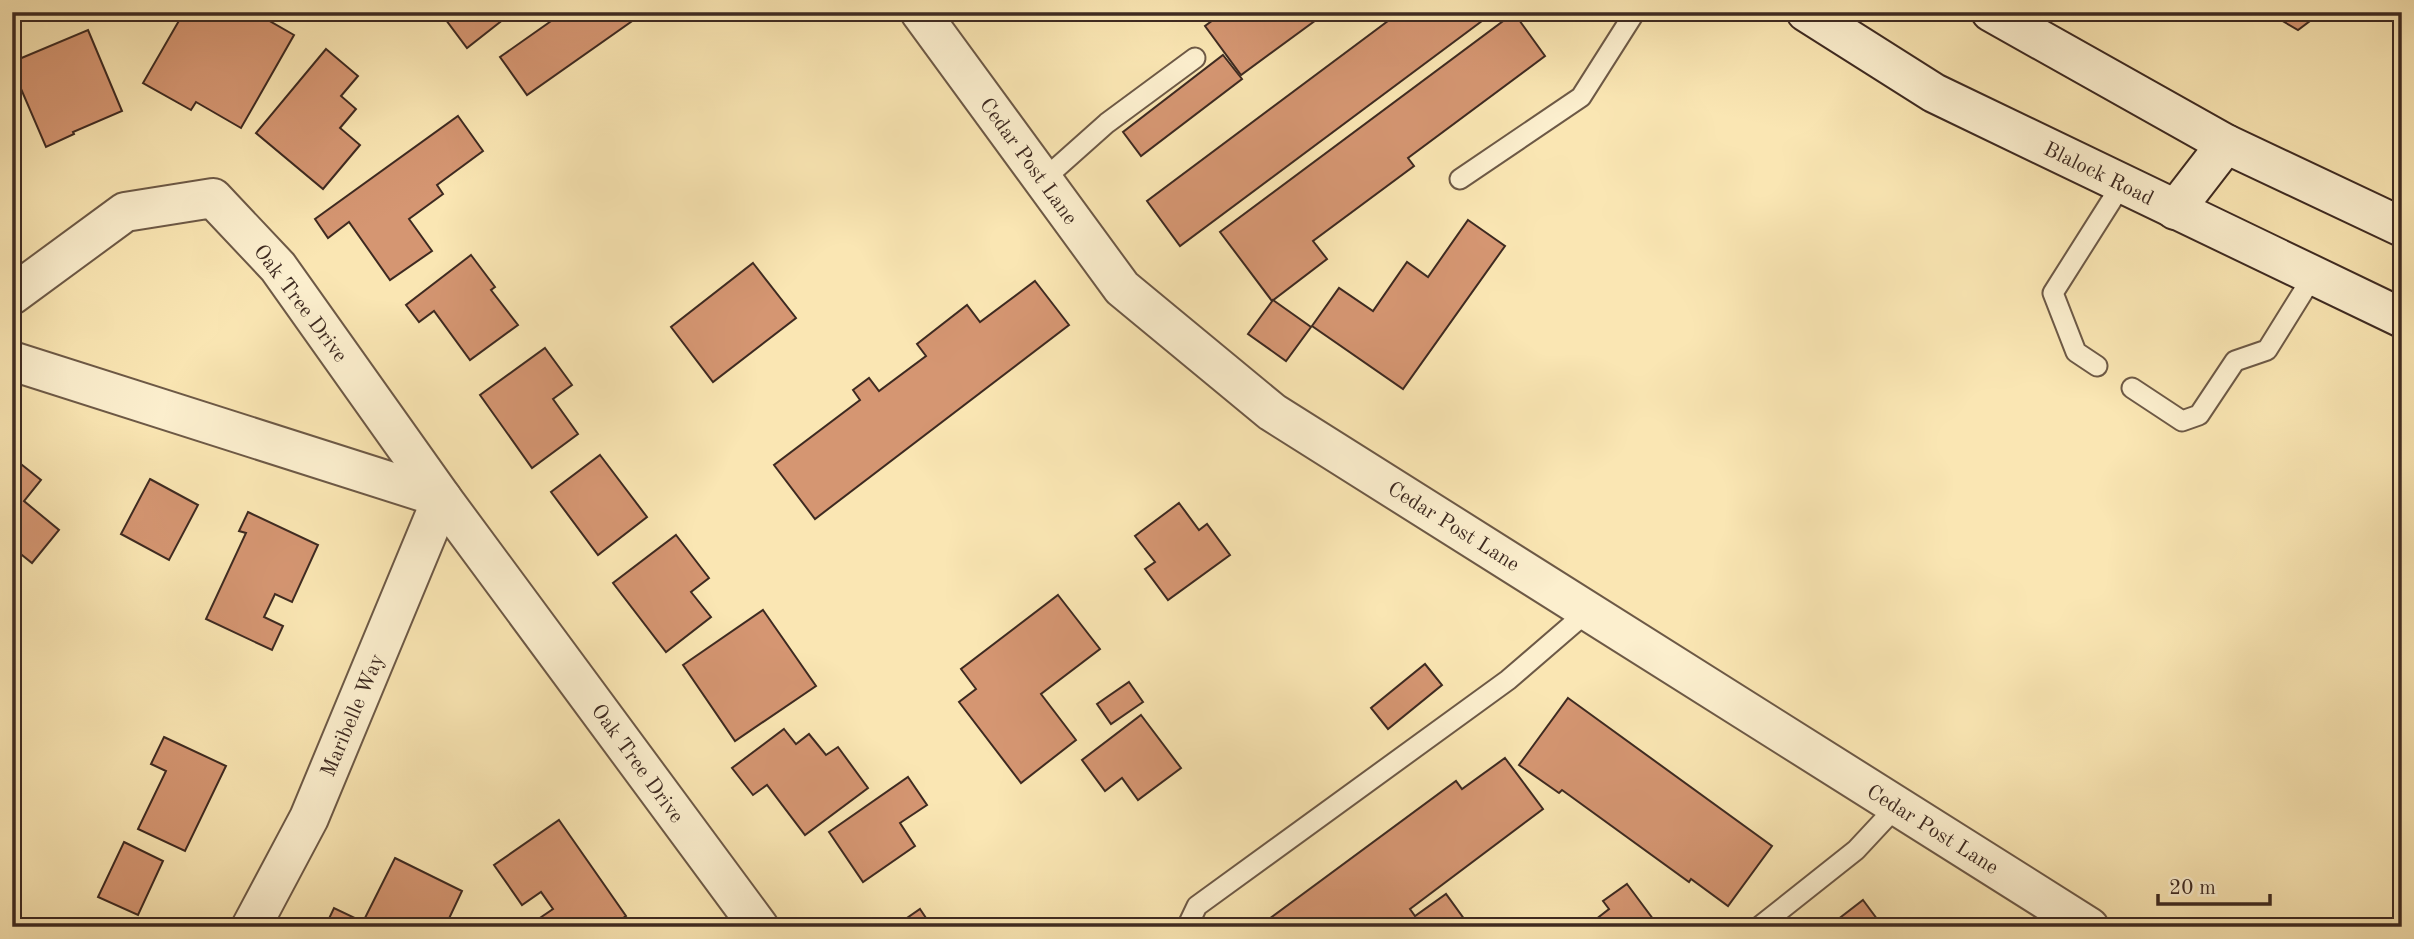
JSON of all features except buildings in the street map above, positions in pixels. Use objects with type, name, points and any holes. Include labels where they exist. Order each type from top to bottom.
[{"type":"street","name":"Cedar Post Lane","points":[[920,12],[1122,288],[1272,412],[2089,927]]},
{"type":"street","name":"Blalock Road","points":[[1806,12],[1934,93],[2402,318]]},
{"type":"street","points":[[1991,12],[2226,144],[2402,227]]},
{"type":"street","points":[[2175,210],[2226,144]]},
{"type":"street","name":"Oak Tree Drive","points":[[12,295],[125,212],[213,198],[278,267],[442,498],[759,927]]},
{"type":"street","points":[[12,361],[442,498]]},
{"type":"street","name":"Maribelle Way","points":[[251,927],[309,818],[442,498]]},
{"type":"lane","points":[[1460,178],[1581,97],[1636,12]]},
{"type":"lane","points":[[1042,180],[1066,162],[1107,122],[1195,58]]},
{"type":"lane","points":[[2097,366],[2076,352],[2053,293],[2122,184]]},
{"type":"lane","points":[[2132,388],[2182,421],[2199,415],[2235,361],[2267,350],[2313,276]]},
{"type":"lane","points":[[1187,927],[1196,906],[1508,680],[1588,611]]},
{"type":"lane","points":[[1759,927],[1856,850],[1897,806]]}]
